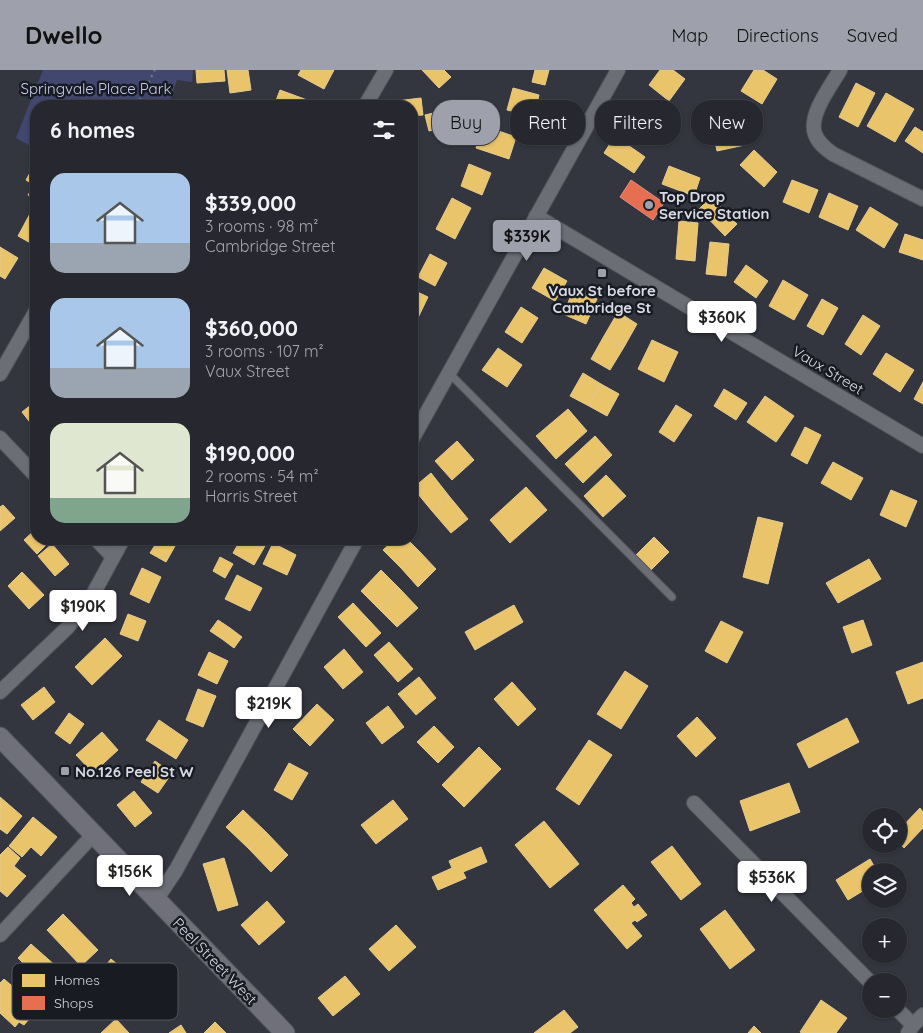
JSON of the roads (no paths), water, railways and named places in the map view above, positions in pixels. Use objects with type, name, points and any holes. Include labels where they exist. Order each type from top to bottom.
[{"type":"street","points":[[368,100],[386,70]]},
{"type":"street","points":[[418,428],[618,70]]},
{"type":"street","points":[[840,70],[818,107],[814,120],[814,134],[821,145],[833,154],[923,199]]},
{"type":"street","name":"Vaux Street","points":[[536,216],[923,446]]},
{"type":"street","points":[[0,374],[30,322]]},
{"type":"street","points":[[0,438],[30,470]]},
{"type":"street","points":[[102,545],[113,557]]},
{"type":"street","points":[[0,692],[67,628],[92,598],[120,545]]},
{"type":"street","points":[[154,898],[173,874],[354,545]]},
{"type":"street","name":"Peel Street West","points":[[0,737],[285,1033]]},
{"type":"street","points":[[694,803],[862,973]]},
{"type":"street","points":[[0,935],[94,834]]},
{"type":"lane","points":[[448,373],[672,597]]},
{"type":"place","name":"Top Drop Service Station","points":[[649,205]]},
{"type":"place","name":"Vaux St before Cambridge St","points":[[602,273]]},
{"type":"place","name":"No.126 Peel St W","points":[[65,771]]},
{"type":"park label","name":"Springvale Place Park","points":[[96,88]]}]
